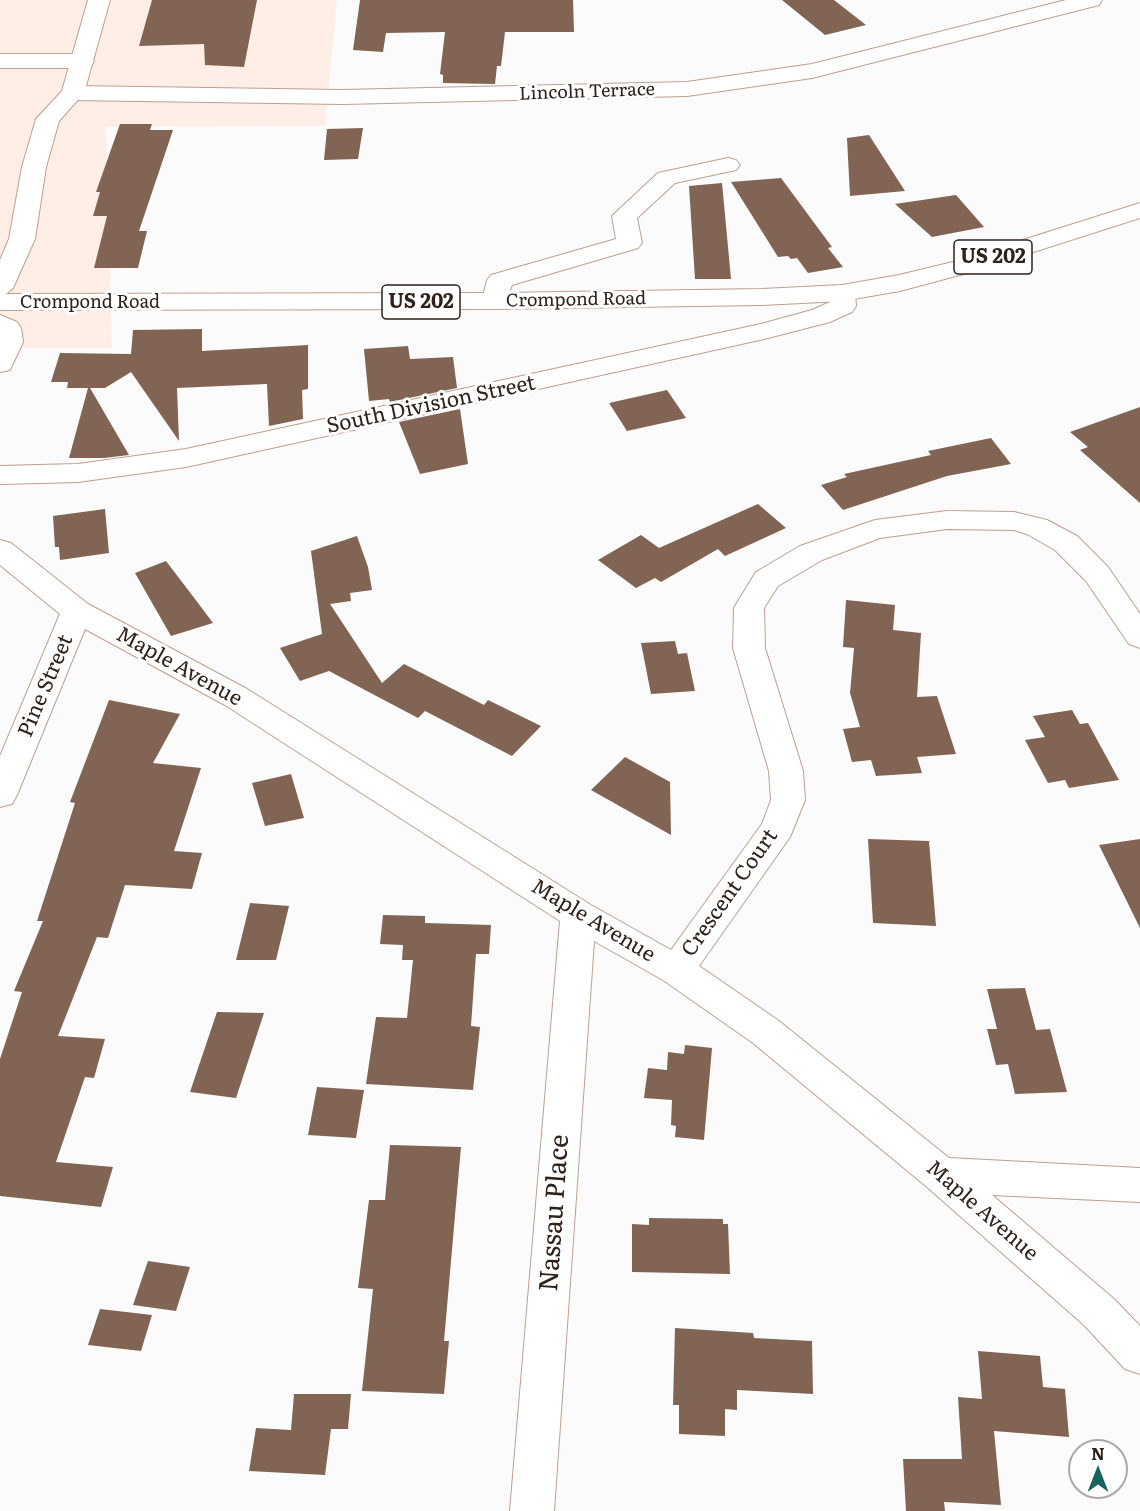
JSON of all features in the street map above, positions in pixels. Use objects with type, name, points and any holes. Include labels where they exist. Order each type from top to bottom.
[{"type":"street","points":[[0,288],[22,239],[34,167],[48,119],[73,93],[99,0]]},
{"type":"street","name":"Lincoln Terrace","points":[[73,93],[344,98],[687,88],[812,71],[1091,0]]},
{"type":"street","points":[[0,61],[82,60]]},
{"type":"street","points":[[495,301],[500,280],[629,243],[624,216],[667,178],[728,165]]},
{"type":"street","name":"Crompond Road","points":[[0,302],[495,301],[750,298],[842,293],[962,267],[1140,210]]},
{"type":"street","name":"South Division Street","points":[[0,475],[78,473],[197,455],[764,331],[821,316],[843,306],[842,293]]},
{"type":"street","points":[[0,323],[8,328],[10,342],[0,364]]},
{"type":"street","name":"Crescent Court","points":[[676,970],[778,828],[788,800],[786,771],[749,648],[749,608],[767,579],[811,552],[875,529],[947,520],[1014,521],[1037,527],[1066,543],[1097,574],[1140,637]]},
{"type":"street","name":"Maple Avenue","points":[[0,550],[77,611],[236,697],[578,915],[676,970],[766,1032],[941,1175],[1099,1312],[1140,1355]]},
{"type":"street","name":"Pine Street","points":[[0,795],[77,611]]},
{"type":"street","name":"Nassau Place","points":[[532,1511],[578,915]]},
{"type":"street","points":[[941,1175],[1140,1185]]},
{"type":"shaded area","points":[[0,0],[337,0],[325,126],[106,127],[112,348],[0,348]]},
{"type":"building","points":[[152,0],[257,0],[244,67],[205,65],[204,44],[139,46]]},
{"type":"building","points":[[360,0],[573,0],[574,32],[505,32],[501,66],[497,66],[495,84],[443,83],[443,75],[440,74],[445,32],[386,33],[383,52],[353,50]]},
{"type":"building","points":[[782,0],[834,0],[866,25],[825,35]]},
{"type":"building","points":[[120,124],[152,124],[150,130],[173,130],[139,231],[147,231],[138,268],[94,268],[107,216],[93,216],[100,192],[96,192]]},
{"type":"building","points":[[363,128],[358,159],[324,160],[327,129]]},
{"type":"building","points":[[869,135],[905,191],[850,196],[847,138]]},
{"type":"building","points":[[781,178],[832,247],[828,248],[843,267],[808,273],[797,258],[778,257],[731,182]]},
{"type":"building","points":[[722,183],[731,279],[695,279],[689,186]]},
{"type":"building","points":[[956,195],[984,227],[932,237],[895,204]]},
{"type":"building","points":[[202,329],[202,351],[308,345],[308,389],[302,390],[303,419],[269,426],[267,384],[177,388],[179,441],[131,372],[105,388],[90,388],[129,455],[69,458],[88,388],[67,388],[68,382],[51,382],[60,353],[131,354],[133,330]]},
{"type":"building","points":[[408,346],[410,359],[453,357],[457,388],[390,402],[389,399],[369,401],[364,349]]},
{"type":"building","points":[[667,390],[686,418],[627,431],[609,403]]},
{"type":"building","points":[[1140,407],[1140,503],[1080,450],[1088,447],[1070,432]]},
{"type":"building","points":[[460,409],[468,464],[420,474],[399,422]]},
{"type":"building","points":[[991,438],[1011,464],[947,476],[843,510],[821,485],[847,477],[844,474],[931,455],[928,451]]},
{"type":"building","points":[[758,504],[786,528],[725,556],[718,549],[661,582],[655,578],[636,588],[598,560],[641,535],[659,548]]},
{"type":"building","points":[[105,509],[109,553],[60,560],[59,547],[55,547],[53,516]]},
{"type":"building","points":[[357,536],[368,567],[372,590],[350,593],[351,601],[330,604],[382,683],[404,664],[484,705],[488,700],[541,726],[512,756],[425,711],[418,718],[329,671],[300,681],[280,648],[322,634],[311,551]]},
{"type":"building","points":[[166,561],[213,623],[171,636],[135,573]]},
{"type":"building","points":[[846,600],[895,605],[893,630],[921,633],[917,697],[937,696],[956,754],[917,757],[922,773],[876,776],[871,760],[852,762],[843,729],[860,727],[850,693],[854,648],[843,647]]},
{"type":"building","points":[[675,641],[678,654],[687,653],[695,691],[651,694],[641,643]]},
{"type":"building","points":[[109,700],[180,714],[153,763],[201,768],[174,851],[202,853],[192,889],[125,885],[108,938],[97,937],[58,1036],[105,1039],[94,1078],[85,1077],[56,1162],[113,1167],[101,1207],[0,1196],[0,1059],[22,992],[14,991],[43,921],[37,921],[75,803],[70,802]]},
{"type":"building","points":[[1072,710],[1080,724],[1088,723],[1119,780],[1069,788],[1065,780],[1048,783],[1025,740],[1045,737],[1033,716]]},
{"type":"building","points":[[625,757],[670,782],[671,835],[591,790]]},
{"type":"building","points":[[291,774],[304,818],[265,826],[252,783]]},
{"type":"building","points":[[868,839],[929,841],[936,926],[873,923]]},
{"type":"building","points":[[1140,839],[1140,928],[1099,845]]},
{"type":"building","points":[[250,903],[289,906],[276,960],[236,960]]},
{"type":"building","points":[[383,915],[425,916],[425,923],[491,925],[489,954],[476,954],[471,1026],[480,1027],[473,1090],[366,1084],[376,1017],[407,1018],[413,960],[402,960],[403,945],[380,944]]},
{"type":"building","points":[[1025,988],[1036,1030],[1050,1029],[1067,1092],[1015,1094],[1008,1064],[996,1065],[987,1029],[997,1029],[987,989]]},
{"type":"building","points":[[217,1012],[264,1013],[236,1098],[190,1092]]},
{"type":"building","points":[[685,1045],[712,1048],[704,1140],[675,1137],[676,1126],[671,1125],[672,1100],[644,1098],[648,1068],[667,1070],[668,1052],[684,1054]]},
{"type":"building","points":[[317,1087],[364,1090],[356,1138],[308,1135]]},
{"type":"building","points":[[390,1145],[461,1147],[444,1341],[449,1341],[444,1394],[362,1391],[373,1289],[358,1288],[369,1200],[385,1200]]},
{"type":"building","points":[[649,1218],[723,1219],[723,1224],[728,1224],[730,1274],[632,1272],[632,1224],[649,1225]]},
{"type":"building","points":[[148,1261],[190,1267],[176,1311],[133,1305]]},
{"type":"building","points":[[100,1309],[152,1315],[141,1351],[88,1345]]},
{"type":"building","points":[[675,1328],[753,1333],[754,1338],[812,1341],[813,1394],[737,1390],[737,1410],[725,1409],[725,1436],[679,1434],[679,1405],[673,1405]]},
{"type":"building","points":[[978,1351],[1040,1356],[1043,1387],[1065,1389],[1069,1437],[994,1431],[1001,1505],[944,1502],[945,1511],[906,1511],[903,1459],[962,1459],[958,1397],[982,1399]]},
{"type":"building","points":[[294,1394],[351,1394],[348,1429],[331,1429],[325,1475],[249,1471],[256,1428],[291,1430]]}]
